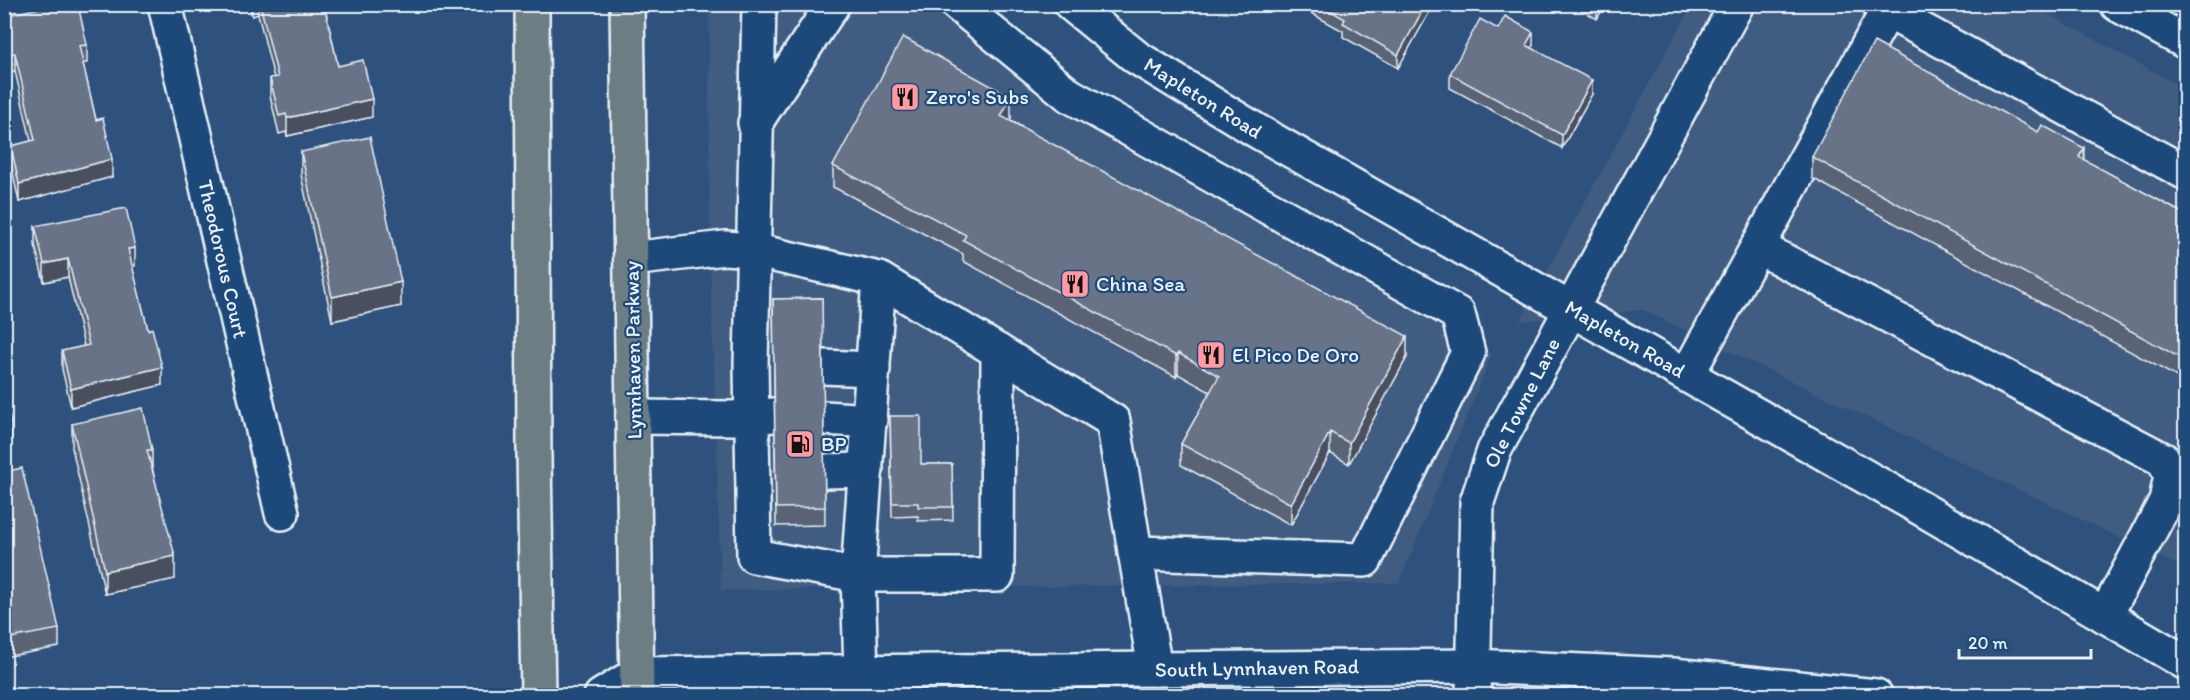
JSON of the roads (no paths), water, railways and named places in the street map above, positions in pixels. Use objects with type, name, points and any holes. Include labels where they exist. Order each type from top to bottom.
[{"type":"main road","points":[[532,4],[534,454],[538,696]]},
{"type":"main road","name":"Lynnhaven Parkway","points":[[627,4],[637,685]]},
{"type":"street","name":"Theodorous Court","points":[[165,4],[282,513]]},
{"type":"street","points":[[759,4],[753,250],[762,365],[764,472],[753,556],[858,575],[997,575],[998,351]]},
{"type":"street","points":[[756,123],[833,4]]},
{"type":"street","points":[[957,4],[1069,95],[1458,314],[1468,353],[1365,560],[1135,553]]},
{"type":"street","name":"Mapleton Road","points":[[1071,4],[1136,57],[1257,131],[1687,375],[2186,663]]},
{"type":"street","name":"Ole Towne Lane","points":[[1473,681],[1477,502],[1494,451],[1737,4]]},
{"type":"street","points":[[2117,4],[2186,42]]},
{"type":"street","points":[[1687,375],[1889,8],[2186,173]]},
{"type":"street","points":[[1758,247],[2164,460],[2171,475],[2166,501],[2105,616]]},
{"type":"street","points":[[631,260],[725,248],[753,250],[879,279],[1113,421],[1155,669]]},
{"type":"street","points":[[861,672],[858,575],[879,279]]},
{"type":"street","points":[[823,367],[873,369]]},
{"type":"street","points":[[633,417],[732,418],[763,415]]},
{"type":"street","points":[[824,418],[870,421]]},
{"type":"street","points":[[825,471],[867,470]]},
{"type":"street","name":"South Lynnhaven Road","points":[[637,685],[861,672],[1155,669],[1214,682],[1473,681],[1673,675],[1876,696]]},
{"type":"street","points":[[601,696],[637,685]]},
{"type":"place","name":"Zero's Subs","points":[[905,97]]},
{"type":"place","name":"China Sea","points":[[1075,284]]},
{"type":"place","name":"El Pico De Oro","points":[[1211,355]]},
{"type":"place","name":"BP","points":[[800,444]]}]
